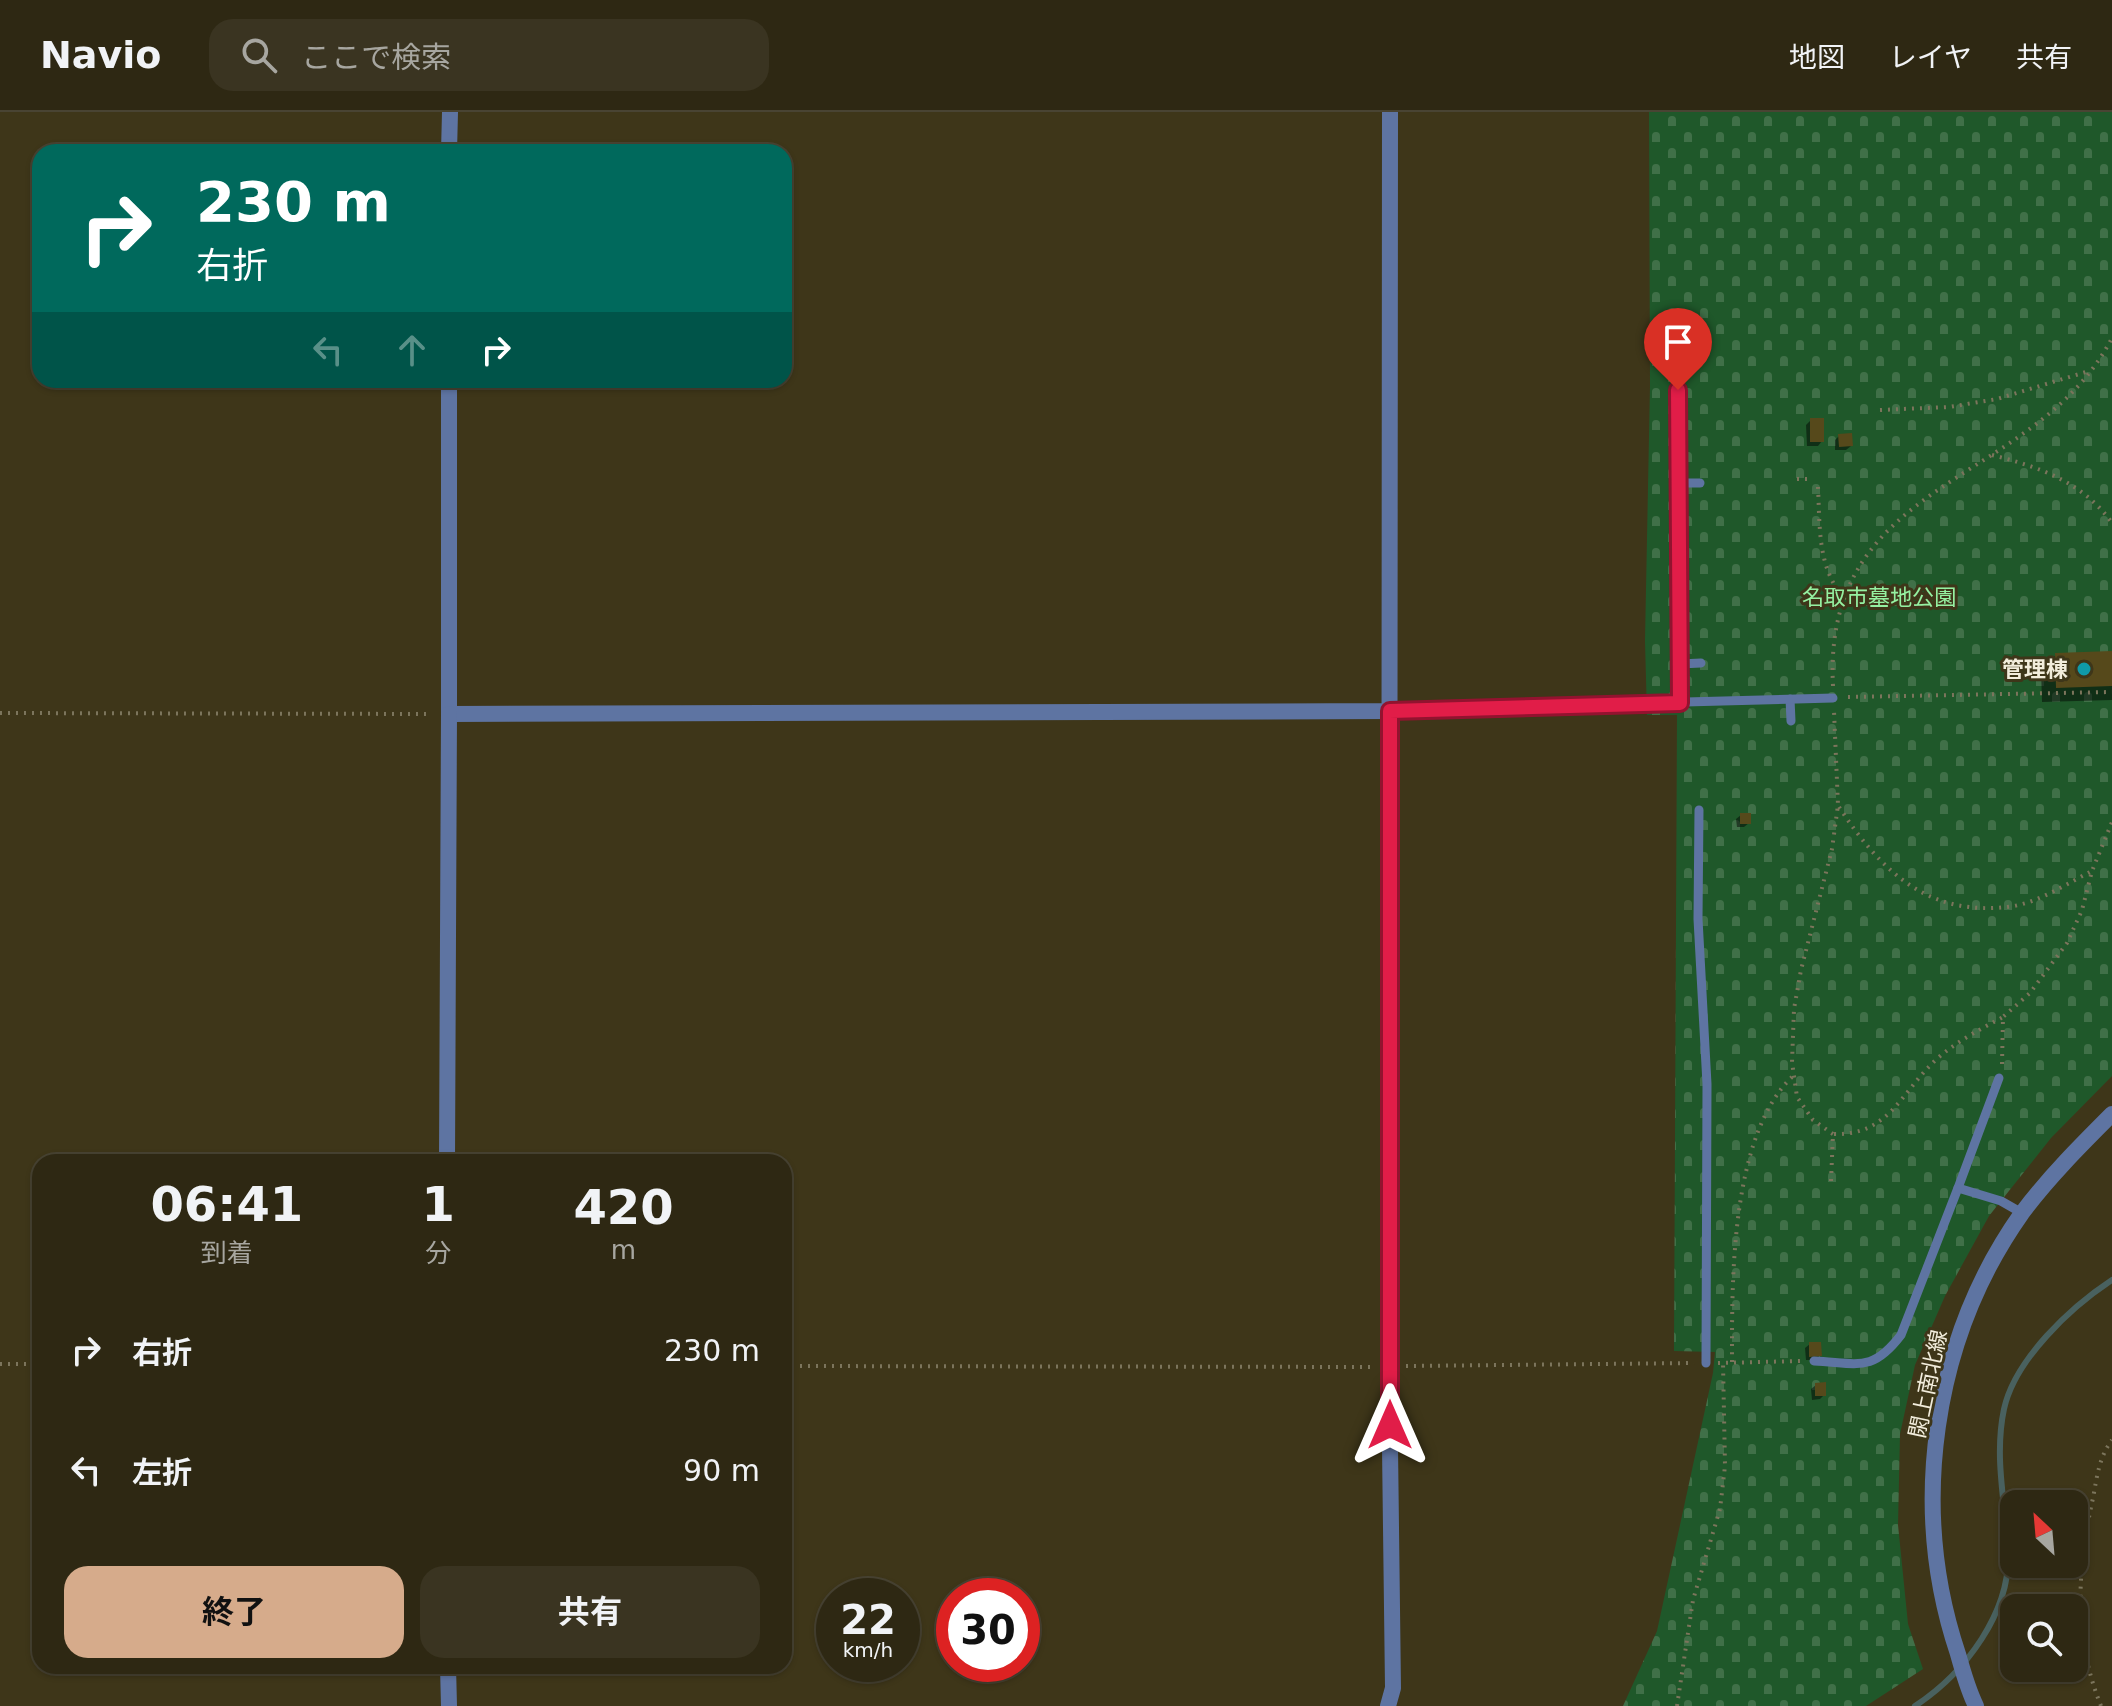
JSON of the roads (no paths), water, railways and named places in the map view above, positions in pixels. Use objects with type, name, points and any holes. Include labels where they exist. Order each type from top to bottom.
[{"type":"street","points":[[449,144],[450,112]]},
{"type":"street","points":[[1388,1706],[1393,1688],[1389,1367],[1390,112]]},
{"type":"street","points":[[447,1154],[449,388]]},
{"type":"street","points":[[449,714],[1390,711],[1647,703]]},
{"type":"street","name":"閖上南北線","points":[[1974,1702],[1948,1626],[1932,1531],[1934,1467],[1949,1370],[1972,1301],[2022,1213],[2112,1114]]},
{"type":"street","points":[[448,1674],[449,1706]]},
{"type":"lane","points":[[1678,390],[1680,703]]},
{"type":"lane","points":[[1679,483],[1700,483]]},
{"type":"lane","points":[[1680,664],[1701,663]]},
{"type":"lane","points":[[1647,703],[1833,698]]},
{"type":"lane","points":[[1790,699],[1791,721]]},
{"type":"lane","points":[[1699,810],[1698,919],[1707,1084],[1706,1363]]},
{"type":"lane","points":[[1814,1361],[1871,1363],[1887,1353],[1901,1335],[1999,1078]]},
{"type":"lane","points":[[1958,1188],[2005,1202],[2022,1213]]},
{"type":"waterway","points":[[1915,1706],[1951,1676],[1982,1639],[2002,1595],[2008,1549],[2000,1444],[2004,1409],[2010,1390],[2032,1353],[2047,1336],[2079,1305],[2112,1280]]},
{"type":"place","name":"管理棟","points":[[2084,669]]},
{"type":"park label","name":"名取市墓地公園","points":[[1879,597]]}]
